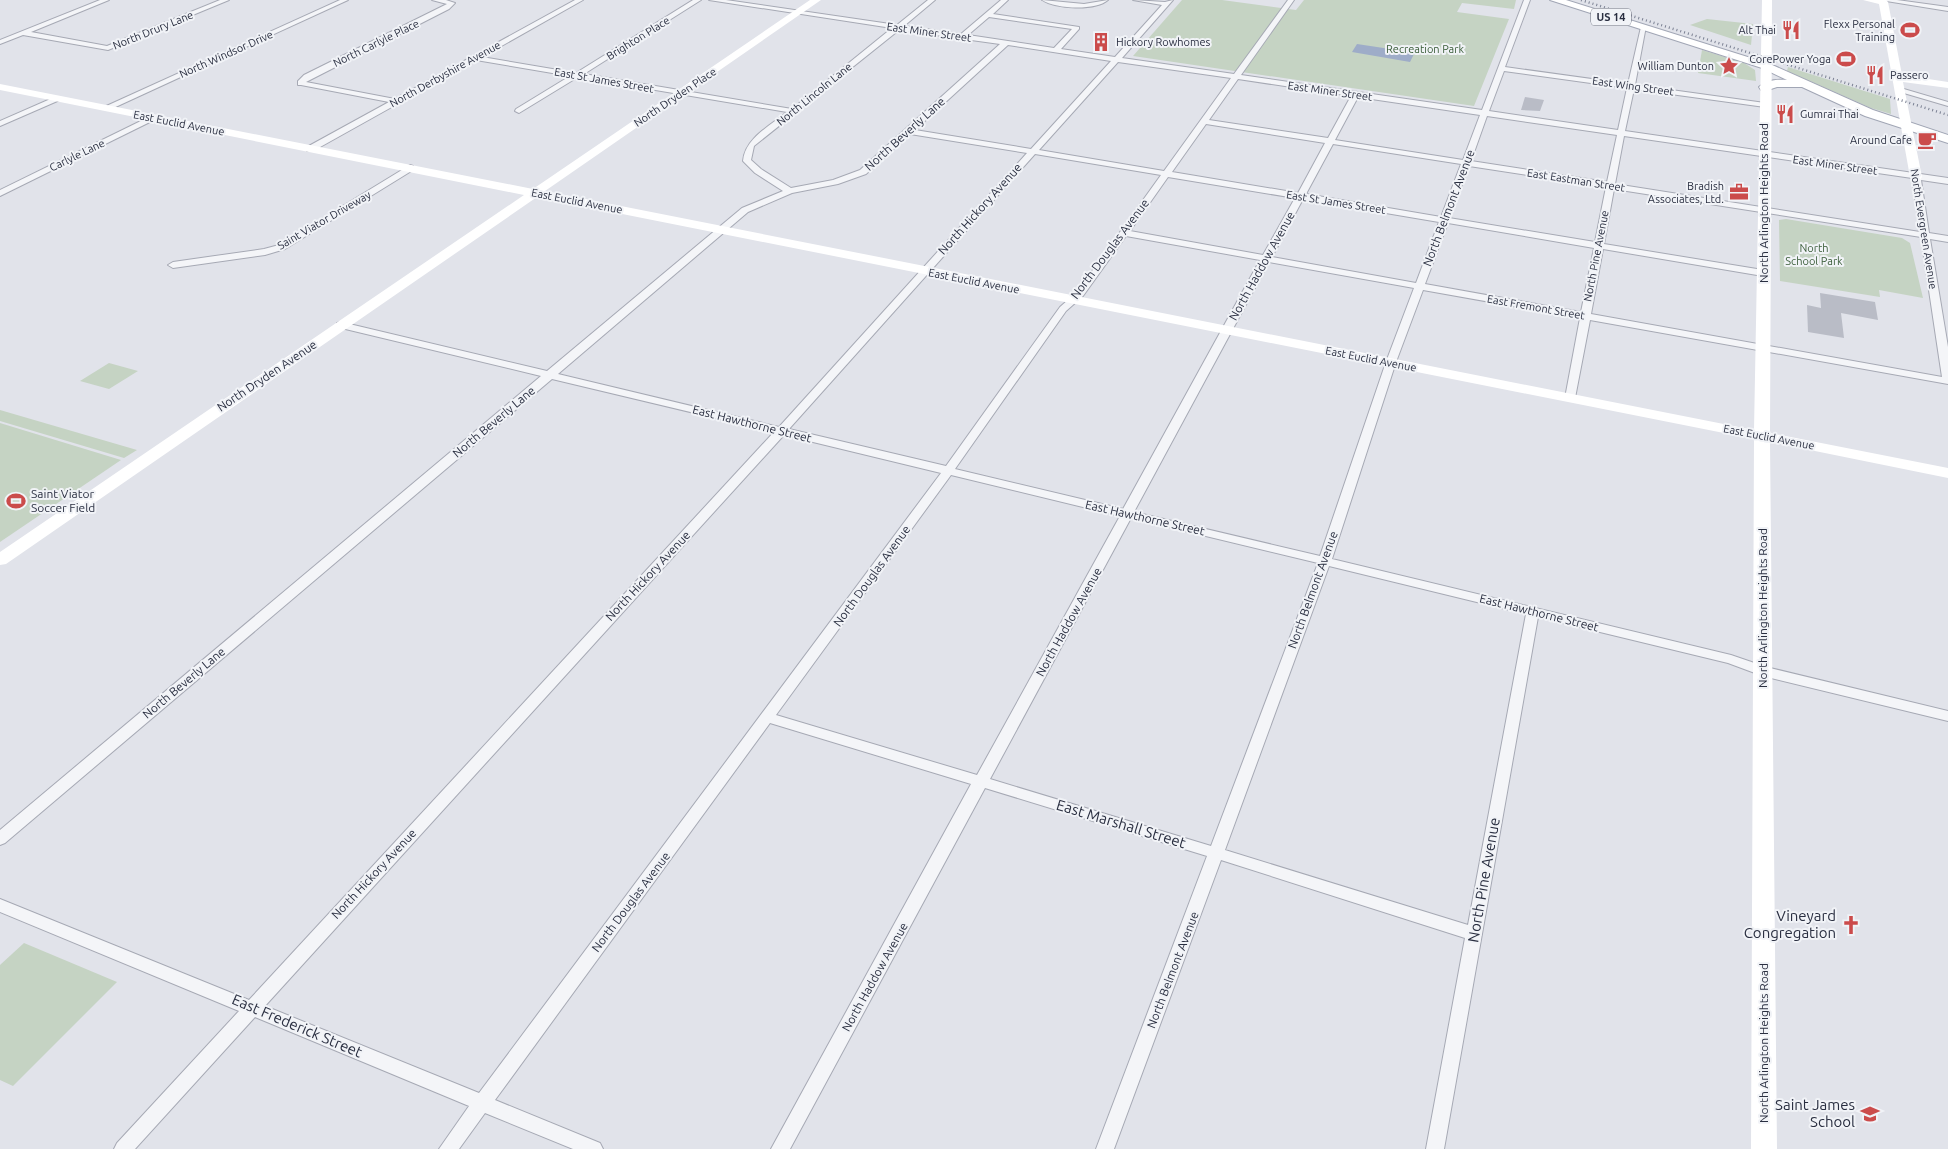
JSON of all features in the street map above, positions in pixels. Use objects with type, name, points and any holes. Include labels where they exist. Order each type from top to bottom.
[{"type":"main road","name":"US 14","points":[[1555,0],[1766,66],[1869,113],[1948,139]]},
{"type":"main road","points":[[1765,87],[1776,83],[1806,84]]},
{"type":"street","points":[[0,42],[106,0]]},
{"type":"street","name":"North Drury Lane","points":[[23,33],[108,48],[226,0]]},
{"type":"street","name":"North Windsor Drive","points":[[106,108],[345,0]]},
{"type":"street","name":"North Carlyle Place","points":[[395,102],[301,83],[307,77],[447,8],[452,3],[435,0]]},
{"type":"street","name":"North Derbyshire Avenue","points":[[310,148],[580,0]]},
{"type":"street","name":"Brighton Place","points":[[520,112],[698,0]]},
{"type":"street","name":"East Miner Street","points":[[712,0],[1948,181]]},
{"type":"street","name":"North Dryden Place","points":[[534,192],[816,0]]},
{"type":"street","name":"North Lincoln Lane","points":[[790,191],[758,171],[747,161],[751,144],[932,0]]},
{"type":"street","points":[[962,37],[1005,0]]},
{"type":"street","points":[[1045,0],[1090,6],[1100,4],[1105,0]]},
{"type":"street","points":[[1136,0],[1169,2]]},
{"type":"street","name":"North Douglas Avenue","points":[[448,1149],[949,471],[1063,309],[1080,294],[1290,0]]},
{"type":"street","name":"North Belmont Avenue","points":[[1106,1149],[1325,561],[1391,362],[1446,220],[1527,0]]},
{"type":"street","name":"North Arlington Heights Road","points":[[1764,1149],[1762,435],[1764,105],[1767,0]]},
{"type":"street","points":[[1868,0],[1948,9]]},
{"type":"street","name":"North Evergreen Avenue","points":[[1883,1],[1916,176],[1948,380]]},
{"type":"street","name":"North Hickory Avenue","points":[[123,1149],[781,431],[1032,151],[1169,2]]},
{"type":"street","points":[[988,15],[1077,28],[1056,50]]},
{"type":"street","name":"North Pine Avenue","points":[[1570,398],[1600,246],[1609,185],[1644,27]]},
{"type":"street","name":"North Beverly Lane","points":[[0,839],[745,210],[790,191],[835,182],[863,172],[1006,43]]},
{"type":"street","name":"East St James Street","points":[[476,58],[792,112]]},
{"type":"street","name":"East Wing Street","points":[[1502,69],[1764,105]]},
{"type":"street","points":[[1900,84],[1948,85]]},
{"type":"street","points":[[1900,84],[1948,104]]},
{"type":"street","name":"East Euclid Avenue","points":[[0,87],[1948,473]]},
{"type":"street","name":"North Haddow Avenue","points":[[780,1149],[1128,514],[1265,258],[1332,142],[1356,94]]},
{"type":"street","points":[[0,124],[58,99]]},
{"type":"street","name":"Carlyle Lane","points":[[0,193],[154,118]]},
{"type":"street","name":"East Eastman Street","points":[[1203,122],[1948,238]]},
{"type":"street","name":"East St James Street","points":[[909,131],[1763,273]]},
{"type":"street","name":"Saint Viator Driveway","points":[[172,265],[265,252],[282,247],[410,168]]},
{"type":"street","name":"North Dryden Avenue","points":[[0,560],[534,192]]},
{"type":"street","name":"East Fremont Street","points":[[1124,233],[1948,380]]},
{"type":"street","points":[[1937,304],[1948,305]]},
{"type":"street","name":"East Hawthorne Street","points":[[341,325],[1731,659],[1763,672],[1948,716]]},
{"type":"street","name":"North Pine Avenue","points":[[1435,1149],[1533,611]]},
{"type":"street","name":"East Marshall Street","points":[[768,717],[1217,853],[1474,934]]},
{"type":"street","name":"East Frederick Street","points":[[0,905],[594,1149]]},
{"type":"green space","name":"Recreation Park","points":[[1182,0],[1222,0],[1296,10],[1304,0],[1516,0],[1514,9],[1462,3],[1457,12],[1509,19],[1474,106],[1133,56]]},
{"type":"green space","points":[[1707,19],[1753,24],[1751,45],[1690,25]]},
{"type":"green space","points":[[1702,50],[1744,63],[1755,70],[1756,81],[1698,73]]},
{"type":"green space","points":[[1788,67],[1890,99],[1891,114],[1871,108],[1787,71]]},
{"type":"green space","name":"North School Park","points":[[1786,219],[1902,238],[1910,243],[1923,298],[1879,290],[1880,297],[1780,281],[1779,220]]},
{"type":"green space","points":[[109,363],[138,371],[109,389],[80,381]]},
{"type":"green space","points":[[0,410],[137,450],[124,458],[0,421]]},
{"type":"green space","points":[[0,423],[121,460],[0,542]]},
{"type":"green space","points":[[24,943],[117,982],[13,1086],[0,1080],[0,965]]},
{"type":"water","points":[[1357,44],[1410,52],[1416,50],[1410,62],[1352,52]]},
{"type":"building","points":[[1525,97],[1544,100],[1540,111],[1521,110]]},
{"type":"building","points":[[1820,293],[1875,302],[1878,320],[1841,313],[1844,338],[1808,332],[1807,305],[1821,308]]},
{"type":"railway","points":[[1581,0],[1948,115]]},
{"type":"place","name":"Alt Thai","points":[[1791,30]]},
{"type":"place","name":"Flexx Personal Training","points":[[1910,30]]},
{"type":"place","name":"Hickory Rowhomes","points":[[1101,42]]},
{"type":"place","name":"CorePower Yoga","points":[[1846,59]]},
{"type":"place","name":"William Dunton","points":[[1729,66]]},
{"type":"place","name":"Passero","points":[[1875,75]]},
{"type":"place","name":"Gumrai Thai","points":[[1785,114]]},
{"type":"place","name":"Around Cafe","points":[[1927,140]]},
{"type":"place","name":"Bradish Associates, Ltd.","points":[[1739,192]]},
{"type":"place","name":"Saint Viator Soccer Field","points":[[16,501]]},
{"type":"place","name":"Vineyard Congregation","points":[[1851,925]]},
{"type":"place","name":"Saint James School","points":[[1870,1114]]}]
